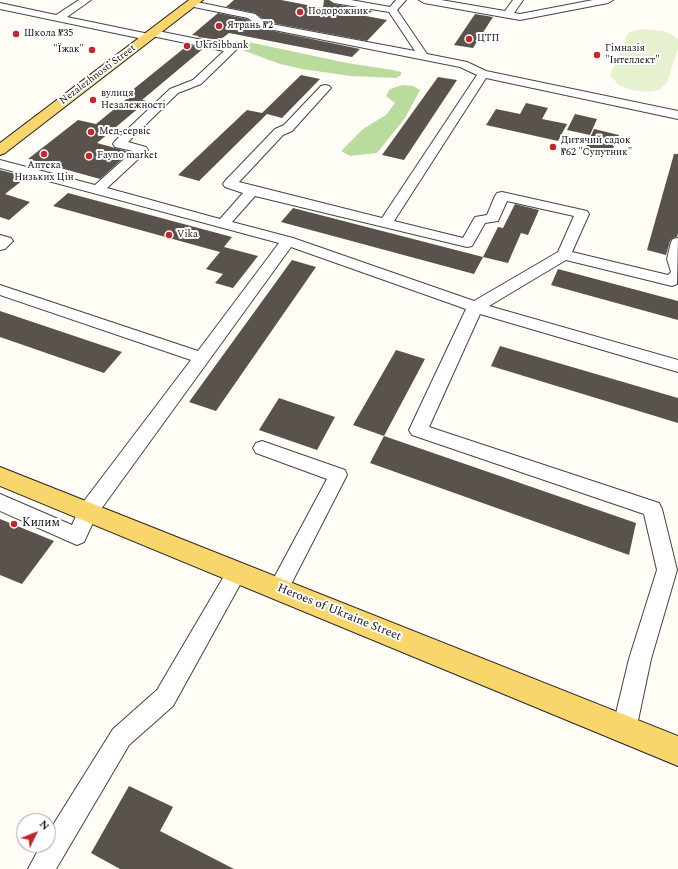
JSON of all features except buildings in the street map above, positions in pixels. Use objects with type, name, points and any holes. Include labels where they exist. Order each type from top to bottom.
[{"type":"main road","name":"Nezalezhnosti Street","points":[[0,150],[194,1]]},
{"type":"main road","name":"Heroes of Ukraine Street","points":[[0,476],[678,751]]},
{"type":"lane","points":[[58,18],[86,0]]},
{"type":"lane","points":[[334,0],[392,10],[423,56]]},
{"type":"lane","points":[[392,10],[401,0]]},
{"type":"lane","points":[[424,0],[520,17],[608,0]]},
{"type":"lane","points":[[508,15],[518,0]]},
{"type":"lane","points":[[194,1],[251,16],[263,25],[463,64],[482,74],[678,115]]},
{"type":"lane","points":[[0,6],[58,18],[232,49],[197,82],[174,91],[119,144],[142,150],[97,190]]},
{"type":"lane","points":[[386,223],[482,74]]},
{"type":"lane","points":[[325,88],[288,128],[279,132],[230,184],[252,191],[467,243],[480,220],[493,218],[502,196],[582,214],[564,254],[476,307],[418,430],[652,509],[667,570],[640,659],[624,730]]},
{"type":"lane","points":[[0,164],[288,241],[476,307],[678,366]]},
{"type":"lane","points":[[223,224],[252,191]]},
{"type":"lane","points":[[0,240],[6,241],[0,246]]},
{"type":"lane","points":[[0,502],[77,536],[88,511],[288,241]]},
{"type":"lane","points":[[564,254],[672,281],[678,272],[674,259],[678,242]]},
{"type":"lane","points":[[0,290],[202,358]]},
{"type":"lane","points":[[262,448],[338,475],[278,589]]},
{"type":"lane","points":[[41,869],[121,737],[164,698],[237,572]]},
{"type":"green space","points":[[641,29],[663,31],[678,39],[678,49],[667,83],[659,90],[646,92],[632,90],[620,86],[611,77],[611,73],[627,35],[630,32]]},
{"type":"green space","points":[[236,41],[244,41],[347,63],[393,70],[401,72],[401,75],[396,78],[350,76],[302,69],[280,64],[232,46],[232,43]]},
{"type":"green space","points":[[402,85],[413,86],[420,90],[405,118],[377,153],[350,156],[341,151],[363,129],[386,115],[395,103],[386,96],[390,89]]},
{"type":"place","name":"Подорожник","points":[[300,12]]},
{"type":"place","name":"Ятрань №2","points":[[219,26]]},
{"type":"place","name":"Школа №35","points":[[16,34]]},
{"type":"place","name":"ЦТП","points":[[469,39]]},
{"type":"place","name":"UkrSibbank","points":[[187,46]]},
{"type":"place","name":"\"Їжак\"","points":[[92,50]]},
{"type":"place","name":"Гімназія \"Інтеллект\"","points":[[597,55]]},
{"type":"place","name":"вулиця Незалежності","points":[[93,100]]},
{"type":"place","name":"Мед-сервіс","points":[[91,132]]},
{"type":"place","name":"Дитячий садок №62 \"Супутник\"","points":[[553,147]]},
{"type":"place","name":"Аптека Низьких Цін","points":[[44,154]]},
{"type":"place","name":"Fayno market","points":[[89,156]]},
{"type":"place","name":"Vika","points":[[169,235]]},
{"type":"place","name":"Килим","points":[[14,524]]}]
